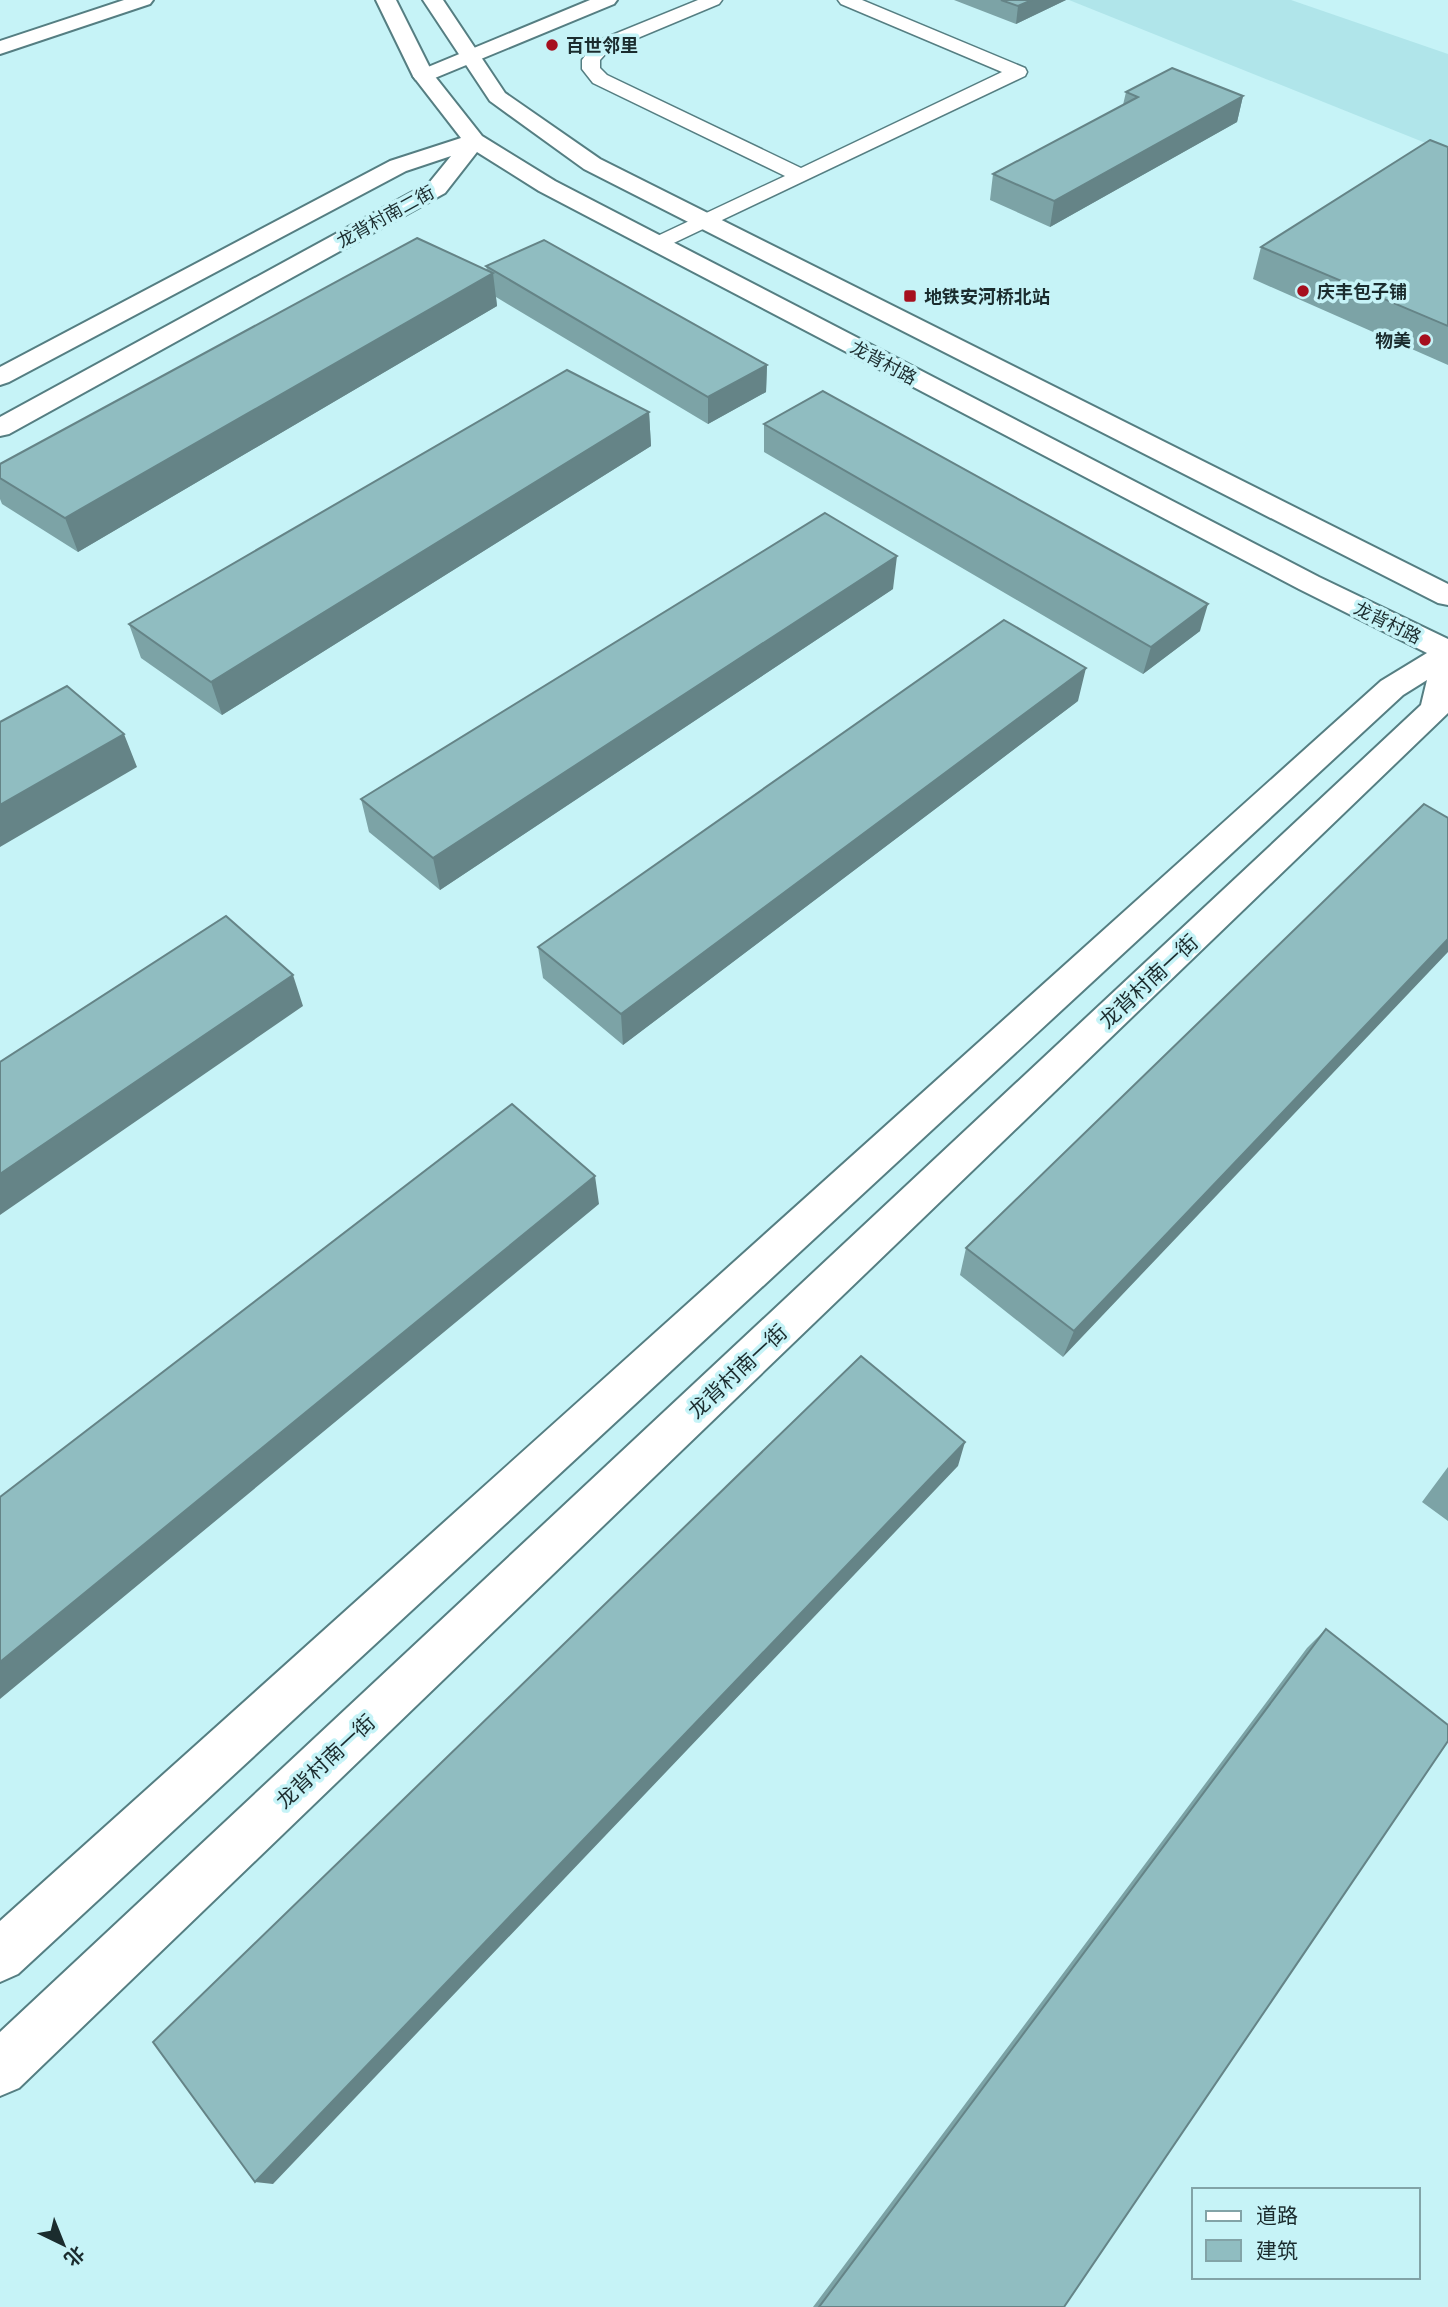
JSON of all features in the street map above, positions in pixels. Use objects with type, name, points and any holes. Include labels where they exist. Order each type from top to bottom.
[{"type":"street","points":[[0,48],[143,0]]},
{"type":"street","name":"龙背村路","points":[[386,0],[423,76],[474,141],[547,186],[1309,583],[1448,652]]},
{"type":"street","points":[[433,0],[497,97],[592,164],[1448,596]]},
{"type":"street","points":[[423,76],[607,0]]},
{"type":"street","name":"龙背村南二街","points":[[0,377],[398,166],[474,141]]},
{"type":"street","name":"龙背村南二街","points":[[0,428],[437,188],[474,141]]},
{"type":"street","points":[[0,1956],[1392,688],[1448,652]]},
{"type":"street","name":"龙背村南一街","points":[[0,2069],[1435,709],[1448,659]]},
{"type":"lane","points":[[713,0],[602,46],[591,60],[591,69],[600,79],[801,176]]},
{"type":"lane","points":[[659,244],[1018,72],[847,0]]},
{"type":"shaded area","points":[[1069,0],[1291,0],[1448,54],[1448,152]]},
{"type":"building","points":[[1001,0],[1032,0],[1018,6]]},
{"type":"building","points":[[1172,68],[1243,96],[1054,201],[993,174],[1138,97],[1126,92]]},
{"type":"building","points":[[1430,140],[1448,147],[1448,326],[1261,247]]},
{"type":"building","points":[[417,238],[493,273],[65,518],[0,478],[0,464]]},
{"type":"building","points":[[544,240],[767,365],[708,397],[486,266]]},
{"type":"building","points":[[567,370],[649,412],[211,682],[129,624]]},
{"type":"building","points":[[823,391],[1208,604],[1151,647],[764,424]]},
{"type":"building","points":[[825,513],[897,556],[433,858],[361,799]]},
{"type":"building","points":[[1004,620],[1086,668],[621,1014],[538,947]]},
{"type":"building","points":[[67,686],[124,734],[0,805],[0,722]]},
{"type":"building","points":[[1424,804],[1448,818],[1448,939],[1074,1331],[966,1248]]},
{"type":"building","points":[[226,916],[293,975],[0,1174],[0,1062]]},
{"type":"building","points":[[512,1104],[595,1176],[0,1662],[0,1497]]},
{"type":"building","points":[[861,1356],[965,1442],[255,2182],[153,2042]]},
{"type":"building","points":[[1326,1629],[1448,1725],[1448,1741],[1064,2307],[819,2307]]},
{"type":"place","name":"百世邻里","points":[[552,45]]},
{"type":"place","name":"庆丰包子铺","points":[[1303,291]]},
{"type":"place","name":"地铁安河桥北站","points":[[910,296]]},
{"type":"place","name":"物美","points":[[1425,340]]}]
